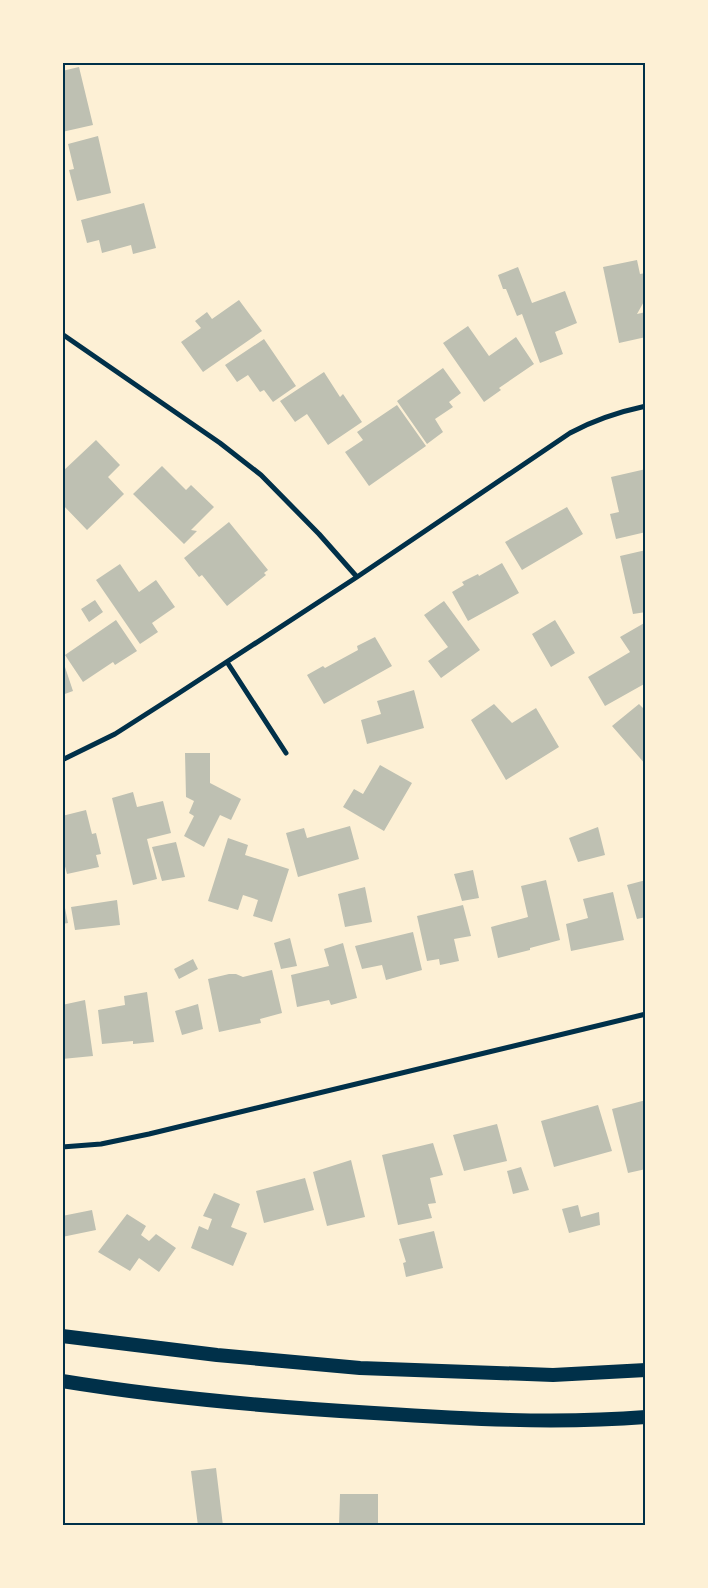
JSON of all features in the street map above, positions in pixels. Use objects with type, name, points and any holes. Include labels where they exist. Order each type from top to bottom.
[{"type":"highway","points":[[62,1336],[217,1356],[360,1368],[553,1375],[646,1370]]},
{"type":"highway","points":[[62,1381],[157,1395],[285,1408],[475,1420],[610,1420],[646,1417]]},
{"type":"street","points":[[62,334],[220,443],[260,475],[319,534],[357,577]]},
{"type":"street","points":[[62,760],[115,734],[227,662],[570,433],[587,424],[619,412],[646,406]]},
{"type":"street","points":[[227,662],[286,753]]},
{"type":"street","points":[[62,1147],[101,1144],[149,1134],[646,1014]]},
{"type":"building","points":[[79,67],[93,125],[62,132],[62,71]]},
{"type":"building","points":[[98,136],[111,193],[77,201],[69,170],[74,169],[68,144]]},
{"type":"building","points":[[144,203],[156,248],[133,254],[131,245],[102,253],[99,240],[87,243],[81,220]]},
{"type":"building","points":[[637,260],[640,274],[646,273],[646,298],[637,314],[646,312],[646,337],[619,343],[603,267]]},
{"type":"building","points":[[518,267],[532,303],[565,291],[577,323],[555,332],[563,354],[540,363],[522,314],[517,316],[498,275]]},
{"type":"building","points":[[239,300],[262,331],[203,372],[181,342],[201,328],[195,321],[207,312],[212,319]]},
{"type":"building","points":[[468,326],[489,356],[516,337],[534,364],[499,388],[501,390],[484,402],[443,343]]},
{"type":"building","points":[[264,339],[296,386],[273,402],[264,390],[260,392],[248,375],[237,382],[225,365]]},
{"type":"building","points":[[443,368],[461,393],[449,402],[453,407],[435,419],[443,432],[427,444],[397,401]]},
{"type":"building","points":[[324,372],[340,397],[343,394],[362,422],[328,445],[307,414],[295,422],[280,401]]},
{"type":"building","points":[[397,405],[426,446],[369,486],[345,452],[363,440],[357,432]]},
{"type":"building","points":[[96,440],[120,465],[108,477],[124,494],[87,530],[62,504],[62,472]]},
{"type":"building","points":[[162,466],[186,490],[191,485],[214,507],[191,530],[197,531],[184,544],[133,494]]},
{"type":"building","points":[[646,469],[646,532],[616,539],[610,514],[619,512],[611,477]]},
{"type":"building","points":[[567,507],[583,534],[522,570],[505,542]]},
{"type":"building","points":[[229,522],[268,570],[264,573],[266,575],[227,606],[202,575],[199,577],[184,558]]},
{"type":"building","points":[[646,550],[646,612],[633,614],[620,556]]},
{"type":"building","points":[[502,563],[519,593],[468,621],[452,592],[464,585],[462,582],[478,574],[479,576]]},
{"type":"building","points":[[120,564],[139,592],[156,580],[175,607],[152,623],[158,632],[140,644],[96,580]]},
{"type":"building","points":[[95,600],[103,612],[89,622],[81,609]]},
{"type":"building","points":[[444,601],[480,650],[441,678],[428,661],[448,647],[424,615]]},
{"type":"building","points":[[116,620],[137,651],[115,665],[113,662],[83,682],[65,655]]},
{"type":"building","points":[[555,620],[575,653],[551,667],[532,634]]},
{"type":"building","points":[[646,622],[646,683],[605,706],[588,677],[630,652],[620,637]]},
{"type":"building","points":[[375,637],[392,666],[324,704],[307,675],[323,666],[325,668],[358,650],[357,646]]},
{"type":"building","points":[[62,658],[73,691],[62,695]]},
{"type":"building","points":[[414,690],[424,728],[367,744],[361,720],[381,714],[377,701]]},
{"type":"building","points":[[494,704],[512,723],[536,708],[559,747],[506,780],[471,720]]},
{"type":"building","points":[[639,704],[646,711],[646,765],[612,726]]},
{"type":"building","points":[[185,753],[210,753],[210,783],[241,799],[231,820],[220,815],[204,847],[184,836],[194,816],[189,813],[194,801],[186,797]]},
{"type":"building","points":[[380,765],[412,783],[384,831],[343,807],[354,789],[363,794]]},
{"type":"building","points":[[133,792],[137,807],[163,801],[171,833],[147,839],[157,879],[133,885],[112,798]]},
{"type":"building","points":[[86,810],[92,834],[96,833],[101,854],[96,855],[99,867],[67,874],[62,855],[62,816]]},
{"type":"building","points":[[350,826],[359,859],[298,877],[286,833],[304,828],[307,838]]},
{"type":"building","points":[[598,827],[605,855],[578,862],[569,838]]},
{"type":"building","points":[[228,838],[248,845],[245,855],[289,869],[272,922],[253,916],[258,900],[243,895],[238,910],[208,901]]},
{"type":"building","points":[[176,842],[185,877],[162,881],[152,847]]},
{"type":"building","points":[[473,870],[479,898],[462,901],[454,874]]},
{"type":"building","points":[[546,880],[560,940],[498,958],[491,927],[528,917],[521,886]]},
{"type":"building","points":[[646,880],[646,917],[637,919],[627,885]]},
{"type":"building","points":[[365,887],[372,922],[345,927],[338,894]]},
{"type":"building","points":[[613,892],[624,940],[571,951],[566,924],[588,918],[583,899]]},
{"type":"building","points":[[62,893],[68,923],[62,924]]},
{"type":"building","points":[[117,900],[120,925],[75,930],[71,907]]},
{"type":"building","points":[[463,905],[471,936],[454,939],[459,961],[440,965],[439,959],[427,961],[417,916]]},
{"type":"building","points":[[413,932],[422,970],[386,980],[382,965],[362,969],[355,946]]},
{"type":"building","points":[[290,938],[297,966],[281,969],[274,943]]},
{"type":"building","points":[[343,943],[357,998],[331,1005],[329,1000],[297,1007],[291,975],[329,966],[324,949]]},
{"type":"building","points":[[193,959],[198,969],[179,979],[174,969]]},
{"type":"building","points":[[272,970],[282,1013],[260,1019],[261,1023],[219,1032],[208,979],[229,974],[243,977]]},
{"type":"building","points":[[147,992],[154,1042],[133,1044],[133,1041],[102,1044],[98,1010],[125,1005],[124,996]]},
{"type":"building","points":[[85,1000],[93,1056],[62,1059],[62,1005]]},
{"type":"building","points":[[198,1004],[203,1029],[182,1035],[175,1011]]},
{"type":"building","points":[[646,1100],[646,1169],[628,1173],[612,1109]]},
{"type":"building","points":[[598,1105],[612,1151],[554,1167],[541,1121]]},
{"type":"building","points":[[497,1124],[507,1161],[464,1171],[453,1135]]},
{"type":"building","points":[[433,1143],[443,1175],[430,1178],[436,1203],[428,1204],[432,1218],[398,1225],[382,1155]]},
{"type":"building","points":[[351,1160],[365,1217],[327,1226],[313,1172]]},
{"type":"building","points":[[521,1167],[529,1190],[513,1194],[507,1171]]},
{"type":"building","points":[[305,1178],[314,1210],[264,1223],[256,1191]]},
{"type":"building","points":[[214,1193],[240,1204],[231,1227],[247,1233],[233,1266],[191,1248],[199,1226],[208,1230],[212,1219],[203,1216]]},
{"type":"building","points":[[578,1205],[581,1217],[599,1212],[600,1225],[569,1233],[562,1209]]},
{"type":"building","points":[[92,1210],[96,1230],[62,1237],[62,1216]]},
{"type":"building","points":[[127,1214],[146,1226],[141,1235],[149,1241],[156,1234],[176,1248],[159,1272],[139,1258],[130,1271],[98,1252]]},
{"type":"building","points":[[434,1231],[443,1268],[406,1277],[403,1263],[406,1262],[399,1239]]},
{"type":"building","points":[[216,1468],[223,1526],[198,1526],[191,1471]]},
{"type":"building","points":[[340,1494],[378,1494],[378,1526],[339,1526]]}]
